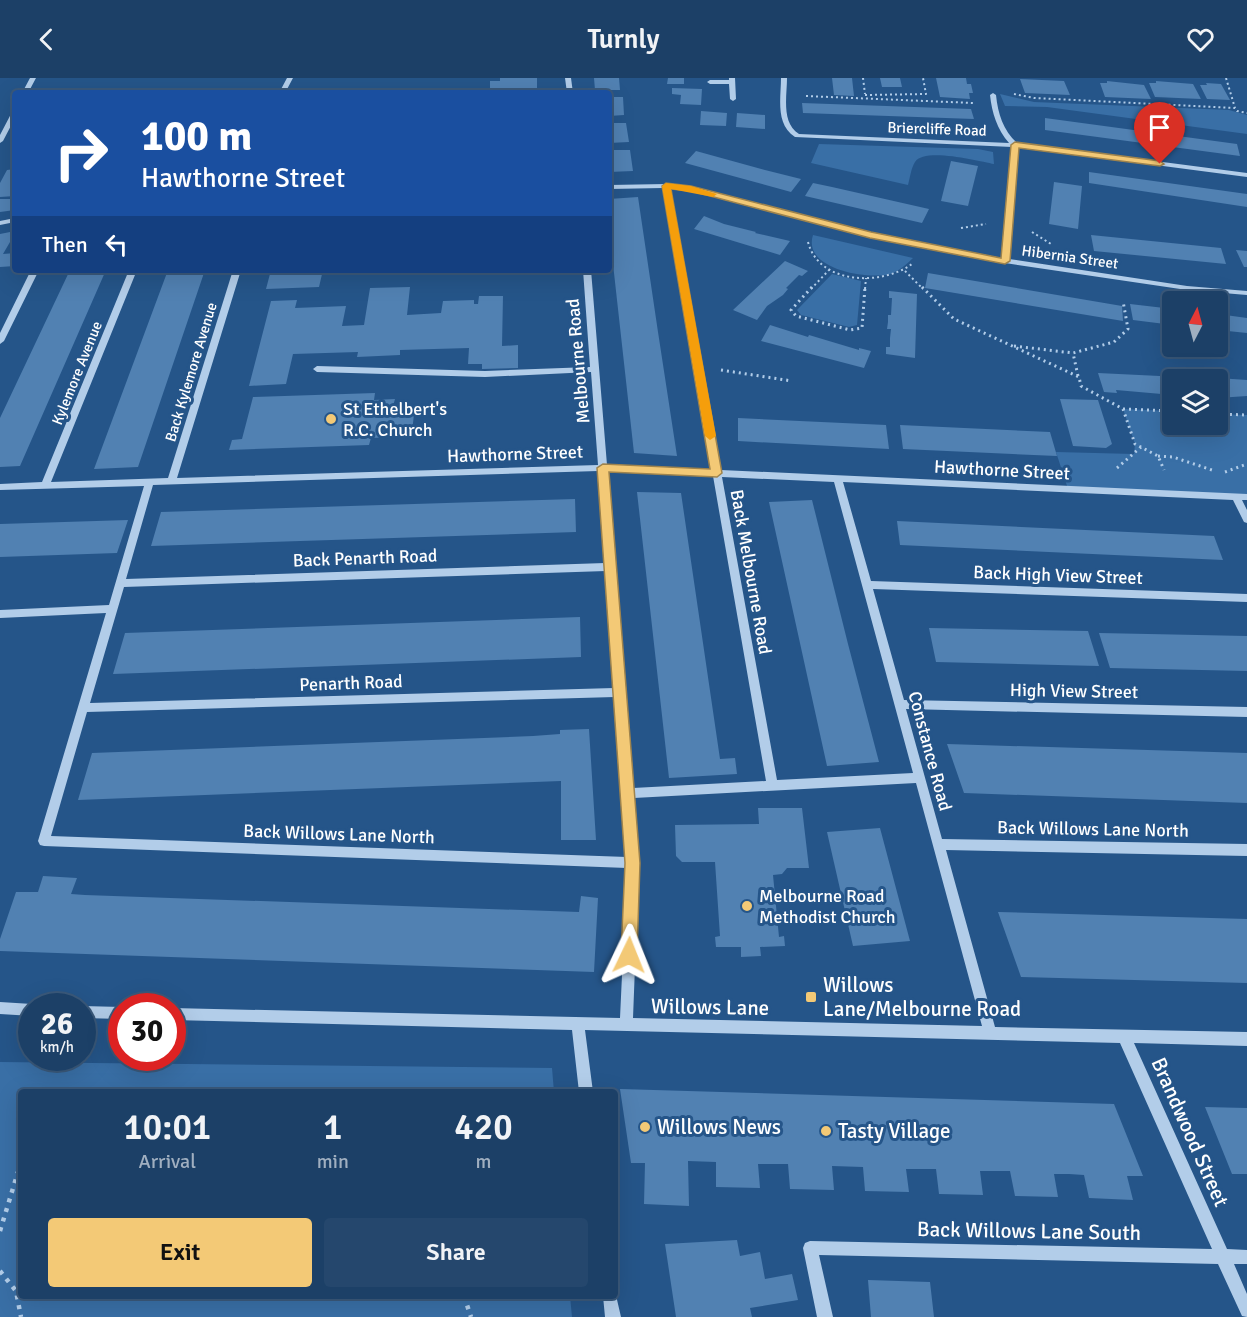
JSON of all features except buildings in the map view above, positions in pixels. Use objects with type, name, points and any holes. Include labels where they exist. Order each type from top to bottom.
[{"type":"street","name":"Briercliffe Road","points":[[784,78],[787,130],[797,136],[1015,145],[1247,175]]},
{"type":"street","points":[[710,82],[732,80],[733,99]]},
{"type":"street","points":[[993,95],[1003,132],[1015,145],[1005,261]]},
{"type":"street","points":[[0,141],[12,117]]},
{"type":"street","name":"Back Melbourne Road","points":[[666,186],[772,786]]},
{"type":"street","name":"Hibernia Street","points":[[612,187],[691,188],[815,221],[923,246],[1120,278],[1247,293]]},
{"type":"street","points":[[0,340],[34,273]]},
{"type":"street","name":"Kylemore Avenue","points":[[45,485],[132,273]]},
{"type":"street","name":"Back Kylemore Avenue","points":[[172,481],[236,273]]},
{"type":"street","name":"Melbourne Road","points":[[587,273],[633,863],[626,1024]]},
{"type":"street","points":[[317,369],[484,374],[595,369]]},
{"type":"street","name":"Hawthorne Street","points":[[0,487],[603,468],[1247,497]]},
{"type":"street","name":"Constance Road","points":[[838,479],[990,1033]]},
{"type":"street","points":[[84,708],[150,482]]},
{"type":"street","points":[[1236,497],[1247,520]]},
{"type":"street","name":"Back Penarth Road","points":[[120,583],[611,567]]},
{"type":"street","name":"Back High View Street","points":[[867,585],[1247,598]]},
{"type":"street","points":[[0,614],[112,609]]},
{"type":"street","name":"Penarth Road","points":[[84,708],[620,692]]},
{"type":"street","name":"High View Street","points":[[900,704],[1247,712]]},
{"type":"street","name":"Back Willows Lane North","points":[[84,708],[44,840],[633,863]]},
{"type":"street","points":[[628,794],[920,778]]},
{"type":"street","name":"Back Willows Lane North","points":[[938,844],[1247,850]]},
{"type":"street","points":[[0,1008],[18,1009]]},
{"type":"street","name":"Willows Lane","points":[[186,1014],[1247,1039]]},
{"type":"street","points":[[578,1023],[586,1089]]},
{"type":"street","name":"Brandwood Street","points":[[1124,1036],[1247,1311]]},
{"type":"street","name":"Back Willows Lane South","points":[[825,1317],[810,1248],[1247,1257]]},
{"type":"street","points":[[610,1299],[613,1317]]},
{"type":"path","points":[[863,78],[866,96]]},
{"type":"path","points":[[785,95],[926,94],[923,78]]},
{"type":"path","points":[[1226,78],[1235,108],[1237,111],[1247,113]]},
{"type":"path","points":[[1014,93],[1034,98],[1235,108]]},
{"type":"path","points":[[866,96],[994,104]]},
{"type":"path","points":[[815,221],[807,240],[811,254],[822,266],[866,278],[887,277],[905,271],[914,262],[923,246]]},
{"type":"path","points":[[830,269],[791,310],[796,316],[850,330],[862,328],[866,278]]},
{"type":"path","points":[[905,271],[954,320],[1078,377]]},
{"type":"path","points":[[1010,345],[1073,354],[1114,342],[1128,329],[1120,278]]},
{"type":"path","points":[[1073,354],[1081,386],[1123,409],[1162,411]]},
{"type":"path","points":[[698,367],[792,381]]},
{"type":"path","points":[[1123,409],[1135,444],[1158,456],[1173,457],[1222,473]]},
{"type":"path","points":[[1228,414],[1247,415]]},
{"type":"path","points":[[1158,456],[1174,494]]},
{"type":"path","points":[[0,1231],[18,1172]]},
{"type":"path","points":[[0,1271],[16,1291],[21,1317]]},
{"type":"path","points":[[465,1299],[471,1317]]},
{"type":"shaded area","points":[[1000,94],[1034,102],[1229,110],[1247,115],[1247,134],[1047,107],[1005,106]]},
{"type":"shaded area","points":[[819,144],[978,149],[993,152],[994,164],[940,155],[920,158],[914,164],[908,185],[811,163]]},
{"type":"shaded area","points":[[813,235],[913,258],[902,268],[890,274],[867,275],[839,270],[826,264],[817,256],[812,247]]},
{"type":"shaded area","points":[[832,274],[861,281],[857,325],[849,327],[801,315],[797,310]]},
{"type":"shaded area","points":[[1123,409],[1162,411],[1162,435],[1228,435],[1228,414],[1247,415],[1247,497],[1068,489],[1056,452],[1134,454],[1135,444]]},
{"type":"shaded area","points":[[0,1062],[18,1062],[18,1071],[96,1071],[96,1063],[108,1063],[108,1071],[186,1071],[186,1064],[552,1068],[554,1089],[18,1089],[18,1299],[570,1299],[572,1317],[0,1317]]},
{"type":"slow traffic","points":[[710,436],[666,186],[691,188],[713,194]]},
{"type":"place","name":"St Ethelbert's R.C. Church","points":[[331,419]]},
{"type":"place","name":"Melbourne Road Methodist Church","points":[[747,906]]},
{"type":"place","name":"Willows Lane/Melbourne Road","points":[[811,997]]},
{"type":"place","name":"Willows News","points":[[645,1127]]},
{"type":"place","name":"Tasty Village","points":[[826,1131]]},
{"type":"route","points":[[629,955],[633,863],[603,468],[717,473],[666,186],[691,188],[870,235],[1005,261],[1015,145],[1160,164]]}]
